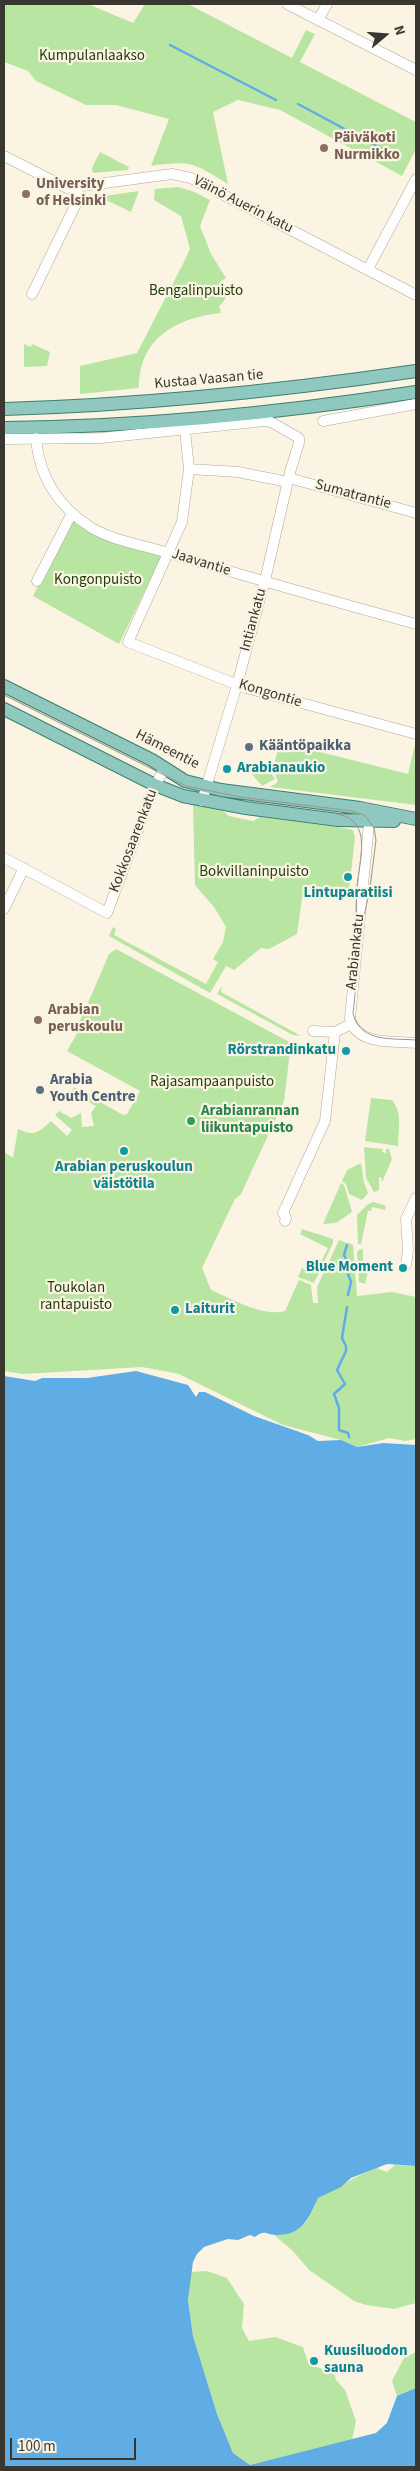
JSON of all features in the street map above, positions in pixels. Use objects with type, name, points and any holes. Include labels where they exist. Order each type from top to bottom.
[{"type":"main road","name":"Kustaa Vaasan tie","points":[[4,409],[78,407],[184,399],[330,384],[416,371]]},
{"type":"main road","points":[[4,428],[79,427],[178,420],[318,407],[416,392]]},
{"type":"main road","name":"Hämeentie","points":[[4,686],[185,781],[206,787],[370,816],[416,820]]},
{"type":"main road","name":"Hämeentie","points":[[4,709],[155,785],[202,801],[338,820],[370,816]]},
{"type":"street","points":[[287,4],[416,70]]},
{"type":"street","points":[[318,20],[326,4]]},
{"type":"street","name":"Väinö Auerin katu","points":[[4,156],[67,188],[162,175],[181,175],[200,182],[416,295]]},
{"type":"street","points":[[368,269],[416,179]]},
{"type":"street","points":[[32,294],[78,199],[78,188]]},
{"type":"street","points":[[323,421],[416,404]]},
{"type":"street","name":"Intiankatu","points":[[185,430],[265,421],[271,422],[298,438],[299,443],[237,685],[202,801]]},
{"type":"street","points":[[4,439],[101,438],[185,430],[189,469],[182,522],[168,552]]},
{"type":"street","name":"Jaavantie","points":[[36,438],[49,487],[72,513],[93,528],[264,582],[416,624]]},
{"type":"street","name":"Sumatrantie","points":[[189,469],[238,472],[288,480],[416,513]]},
{"type":"street","points":[[37,581],[72,513]]},
{"type":"street","name":"Kongontie","points":[[168,552],[128,642],[237,685],[416,734]]},
{"type":"street","name":"Kokkosaarenkatu","points":[[24,868],[107,913],[155,785],[164,769]]},
{"type":"street","name":"Arabiankatu","points":[[352,1024],[350,1011],[370,816]]},
{"type":"street","points":[[4,858],[24,868],[4,909]]},
{"type":"street","points":[[313,1031],[335,1032],[352,1024],[358,1033],[369,1038],[416,1043]]},
{"type":"street","points":[[285,1221],[286,1218],[283,1213],[325,1121],[335,1032]]},
{"type":"street","points":[[406,1265],[408,1250],[406,1223],[416,1198]]},
{"type":"green space","name":"Kumpulanlaakso","points":[[4,4],[88,4],[133,23],[145,4],[188,4],[292,58],[306,30],[315,34],[300,62],[416,122],[416,149],[402,176],[280,110],[238,100],[213,112],[228,184],[207,171],[192,165],[175,163],[151,166],[169,119],[116,105],[86,105],[36,81],[28,71],[4,62]]},
{"type":"green space","points":[[100,152],[129,167],[128,170],[93,173],[92,168]]},
{"type":"green space","name":"Bengalinpuisto","points":[[178,187],[192,191],[210,200],[200,226],[211,254],[226,278],[219,283],[226,295],[224,301],[219,306],[221,313],[189,320],[163,334],[145,356],[139,388],[80,394],[80,366],[137,353],[184,262],[190,249],[181,216],[154,200],[155,189]]},
{"type":"green space","points":[[139,191],[131,212],[104,199],[104,196]]},
{"type":"green space","points":[[24,344],[31,347],[32,344],[50,352],[47,366],[24,367]]},
{"type":"green space","name":"Kongonpuisto","points":[[72,519],[163,554],[119,644],[33,596]]},
{"type":"green space","points":[[416,740],[416,805],[270,787],[278,782],[273,768],[280,742],[408,774]]},
{"type":"green space","points":[[252,762],[266,765],[275,779],[262,786],[244,765]]},
{"type":"green space","name":"Bokvillaninpuisto","points":[[193,804],[223,811],[229,816],[253,821],[260,817],[344,828],[353,830],[355,838],[349,890],[304,885],[297,934],[269,949],[261,948],[234,970],[226,966],[210,993],[109,936],[113,927],[116,929],[114,935],[206,984],[218,962],[213,959],[223,942],[226,927],[214,907],[195,885]]},
{"type":"green space","points":[[116,949],[291,1043],[284,1101],[241,1194],[235,1199],[202,1268],[211,1290],[266,1312],[285,1311],[299,1280],[311,1285],[313,1303],[318,1303],[317,1287],[339,1240],[353,1245],[357,1296],[392,1292],[416,1297],[416,1439],[405,1441],[389,1438],[357,1447],[341,1440],[283,1425],[179,1374],[142,1367],[23,1374],[4,1371],[4,1152],[13,1158],[18,1129],[32,1133],[43,1128],[51,1121],[67,1136],[72,1130],[55,1115],[59,1111],[71,1118],[81,1113],[82,1127],[94,1126],[91,1113],[96,1106],[71,1093],[74,1087],[123,1115],[127,1114],[140,1091],[67,1051],[79,1030],[77,1027],[86,1008],[91,1007],[88,1003],[109,954]]},
{"type":"green space","points":[[222,986],[221,992],[301,1036],[293,1035],[217,994]]},
{"type":"green space","points":[[371,1098],[392,1100],[398,1110],[398,1146],[365,1141]]},
{"type":"green space","points":[[364,1147],[383,1149],[382,1152],[386,1153],[386,1149],[389,1149],[392,1159],[382,1182],[381,1177],[379,1177],[379,1190],[374,1192],[366,1178]]},
{"type":"green space","points":[[361,1163],[368,1193],[362,1200],[349,1194],[346,1184],[342,1181],[347,1170]]},
{"type":"green space","points":[[341,1183],[344,1185],[352,1212],[336,1223],[323,1224]]},
{"type":"green space","points":[[373,1202],[386,1206],[385,1210],[372,1207],[371,1211],[368,1211],[361,1244],[358,1244],[357,1215]]},
{"type":"green space","points":[[302,1229],[333,1239],[333,1243],[314,1283],[298,1277],[302,1268],[315,1274],[328,1248],[300,1234]]},
{"type":"green space","points":[[360,1249],[363,1250],[363,1264],[369,1266],[365,1284],[359,1282],[357,1252]]},
{"type":"green space","points":[[395,2165],[416,2166],[416,2303],[394,2309],[366,2305],[354,2301],[309,2270],[293,2251],[274,2235],[293,2231],[303,2225],[307,2221],[318,2198],[369,2171],[377,2168],[387,2172]]},
{"type":"green space","points":[[207,2271],[227,2278],[244,2304],[242,2328],[249,2341],[275,2337],[303,2347],[309,2365],[334,2372],[336,2380],[345,2390],[356,2421],[352,2440],[376,2433],[387,2423],[397,2396],[392,2381],[404,2358],[416,2352],[416,2426],[250,2465],[233,2453],[217,2414],[193,2336],[188,2300],[191,2272]]},
{"type":"water","points":[[136,1371],[188,1385],[196,1397],[199,1392],[205,1392],[254,1416],[308,1435],[318,1441],[341,1440],[357,1447],[383,1443],[416,1445],[416,2166],[387,2164],[351,2178],[341,2187],[318,2198],[307,2219],[299,2229],[293,2232],[276,2235],[263,2233],[255,2237],[250,2235],[238,2240],[228,2239],[204,2247],[197,2254],[193,2262],[188,2300],[193,2336],[217,2414],[233,2453],[250,2465],[376,2433],[387,2423],[397,2396],[416,2388],[416,2467],[4,2467],[4,1376],[35,1381],[42,1378],[87,1378]]},
{"type":"waterway","points":[[170,45],[276,100]]},
{"type":"waterway","points":[[298,104],[399,158]]},
{"type":"waterway","points":[[347,1245],[344,1255],[350,1267],[348,1274],[351,1282],[348,1295]]},
{"type":"waterway","points":[[347,1307],[342,1338],[346,1351],[337,1370],[345,1384],[334,1394],[339,1408],[339,1430],[348,1433],[349,1437]]},
{"type":"tram line","points":[[4,695],[186,786],[240,797],[352,811],[364,815],[374,828],[376,840],[370,888],[362,926],[353,1014],[357,1023],[370,1034],[388,1039],[416,1040]]},
{"type":"tram line","points":[[337,814],[349,818],[356,824],[362,843],[357,887],[357,930]]},
{"type":"place","name":"Päiväkoti Nurmikko","points":[[324,148]]},
{"type":"place","name":"University of Helsinki","points":[[26,194]]},
{"type":"place","name":"Kääntöpaikka","points":[[249,747]]},
{"type":"place","name":"Arabianaukio","points":[[227,769]]},
{"type":"place","name":"Lintuparatiisi","points":[[348,877]]},
{"type":"place","name":"Arabian peruskoulu","points":[[38,1020]]},
{"type":"place","name":"Rörstrandinkatu","points":[[346,1051]]},
{"type":"place","name":"Arabia Youth Centre","points":[[40,1090]]},
{"type":"place","name":"Arabianrannan liikuntapuisto","points":[[191,1121]]},
{"type":"place","name":"Arabian peruskoulun väistötila","points":[[124,1151]]},
{"type":"place","name":"Blue Moment","points":[[403,1268]]},
{"type":"place","name":"Laiturit","points":[[175,1310]]},
{"type":"place","name":"Kuusiluodon sauna","points":[[314,2361]]},
{"type":"park label","name":"Rajasampaanpuisto","points":[[212,1083]]},
{"type":"park label","name":"Toukolan rantapuisto","points":[[76,1298]]}]
